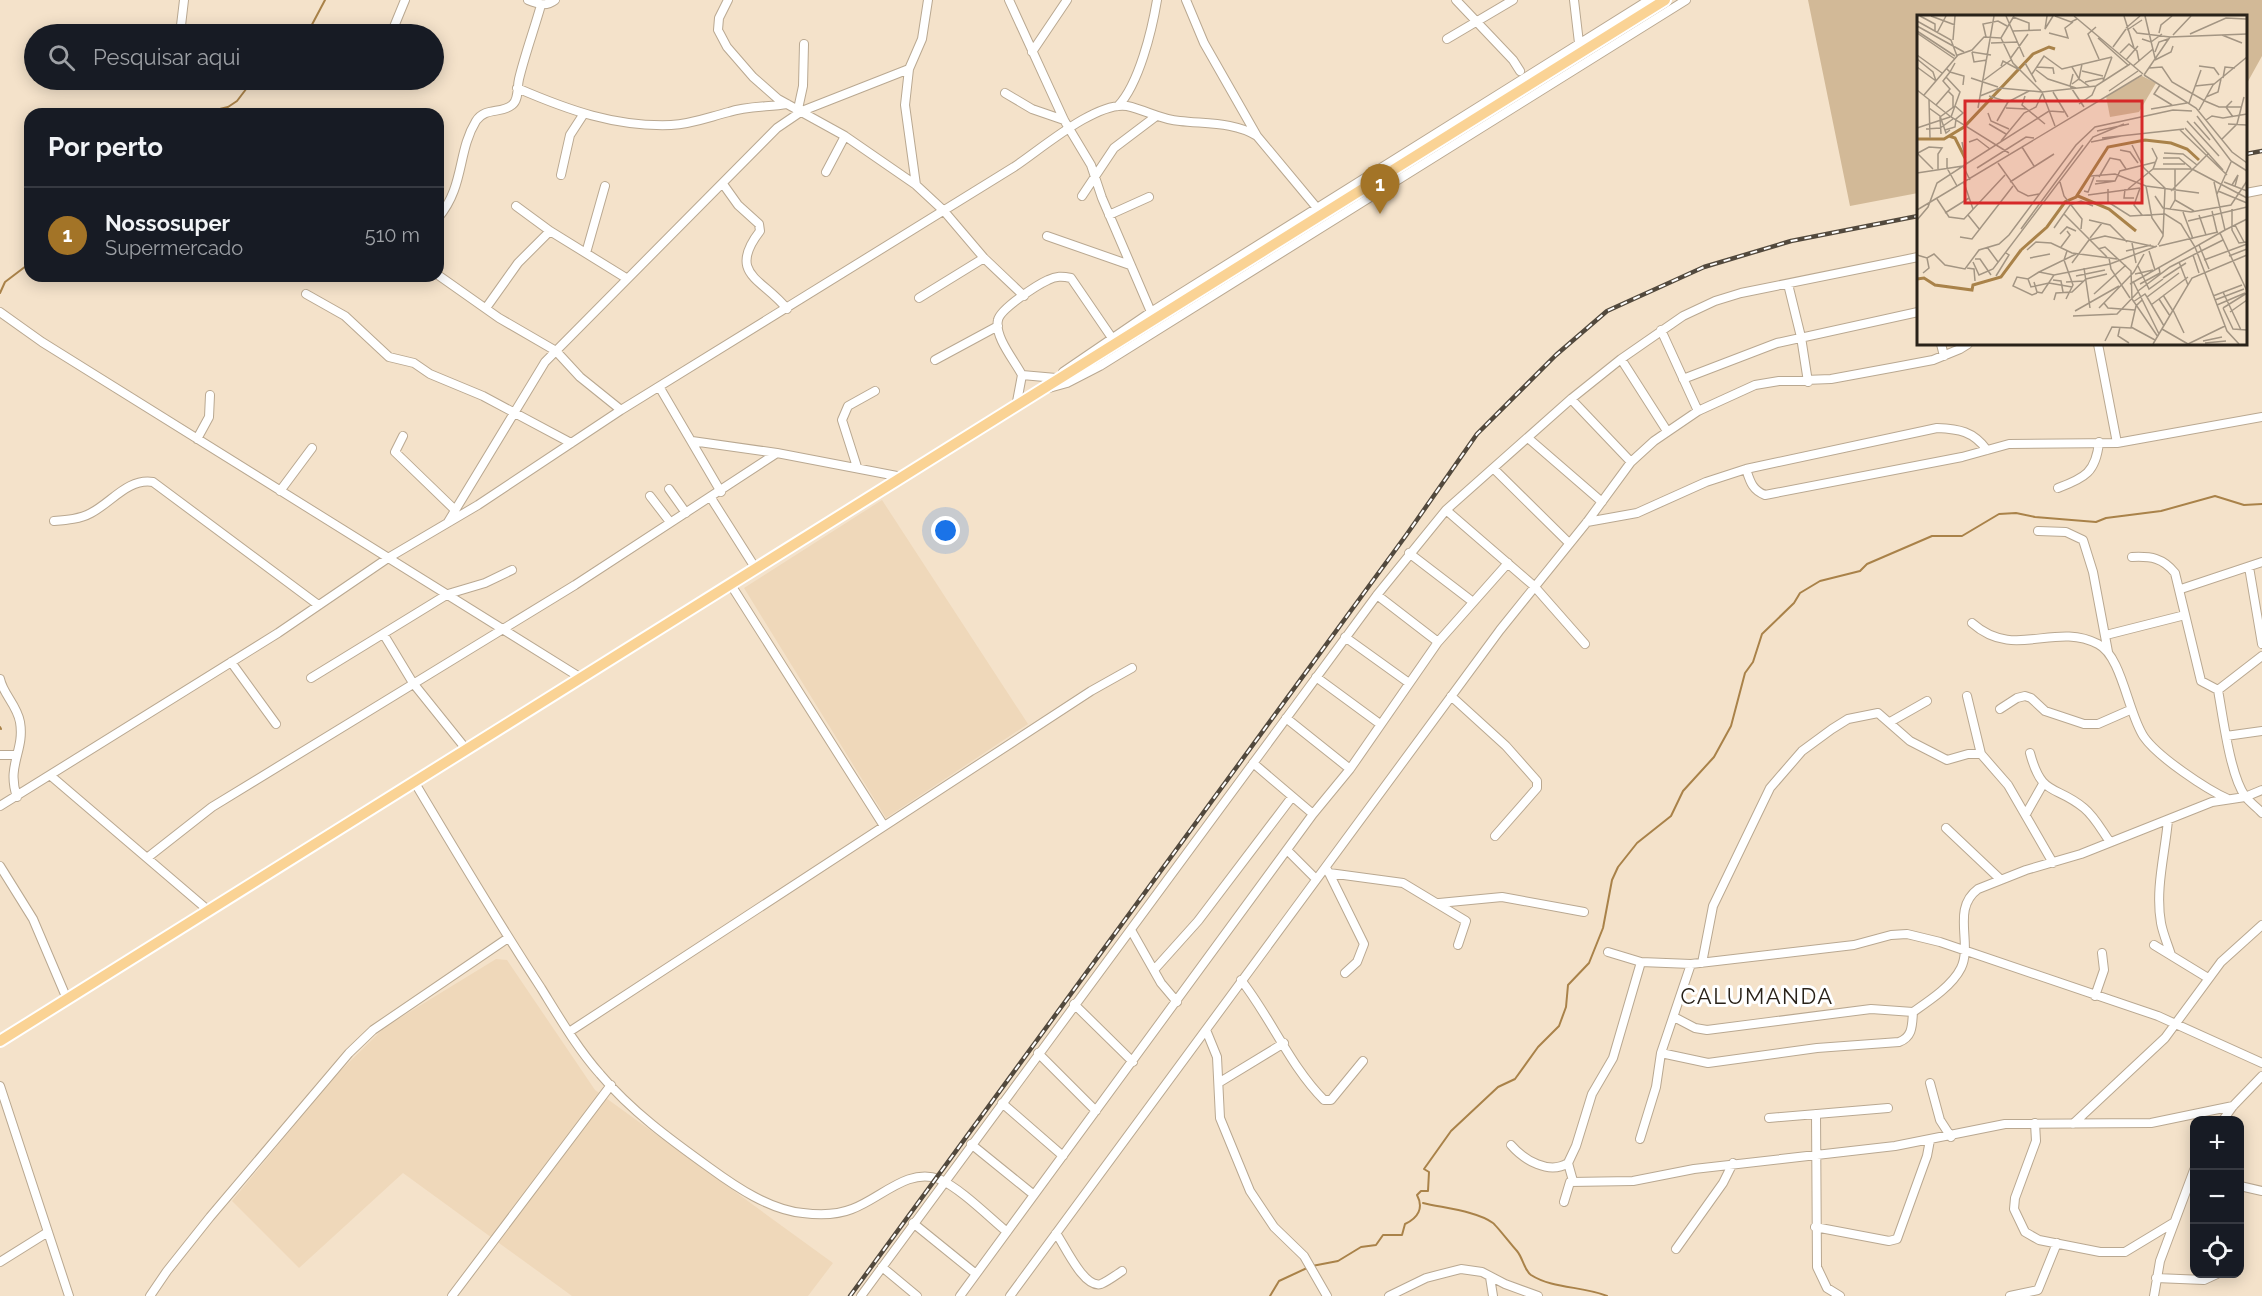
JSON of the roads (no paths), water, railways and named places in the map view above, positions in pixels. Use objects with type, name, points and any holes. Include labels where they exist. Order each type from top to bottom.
[{"type":"main road","points":[[0,1041],[1048,388],[1665,0]]},
{"type":"street","points":[[181,24],[184,0]]},
{"type":"street","points":[[395,24],[405,0]]},
{"type":"street","points":[[528,0],[541,5],[550,4],[555,0]]},
{"type":"street","points":[[728,0],[719,18],[718,30],[727,47],[753,77],[788,104],[845,136],[916,185],[944,211],[984,258],[1024,296]]},
{"type":"street","points":[[916,185],[905,105],[909,69],[922,39],[928,0]]},
{"type":"street","points":[[1009,0],[1066,123],[1091,165],[1109,215],[1151,312]]},
{"type":"street","points":[[1032,52],[1066,0]]},
{"type":"street","points":[[0,806],[231,662],[388,558],[447,524],[621,410],[944,211],[1042,148],[1066,123],[1118,106],[1125,99],[1139,66],[1157,0]]},
{"type":"street","points":[[1186,0],[1204,43],[1257,136],[1317,208]]},
{"type":"street","points":[[1456,0],[1513,60],[1520,71]]},
{"type":"street","points":[[1448,39],[1513,0]]},
{"type":"street","points":[[1574,0],[1579,43]]},
{"type":"street","points":[[1048,388],[1056,378],[1151,312],[1648,0]]},
{"type":"street","points":[[1048,388],[1067,383],[1100,366],[1686,0]]},
{"type":"street","points":[[444,211],[451,202],[457,187],[476,122],[483,113],[512,106],[517,100],[517,88],[541,5]]},
{"type":"street","points":[[800,110],[804,44]]},
{"type":"street","points":[[447,524],[512,412],[545,362],[777,128],[800,110],[909,69]]},
{"type":"street","points":[[517,88],[583,115],[647,125],[673,125],[713,119],[729,111],[788,104]]},
{"type":"street","points":[[1005,93],[1032,109],[1066,123]]},
{"type":"street","points":[[1118,106],[1145,112],[1155,117],[1236,127],[1257,136]]},
{"type":"street","points":[[561,175],[570,135],[583,115]]},
{"type":"street","points":[[1082,196],[1114,148],[1155,117]]},
{"type":"street","points":[[826,172],[845,136]]},
{"type":"street","points":[[723,184],[738,205],[759,225],[760,231],[749,247],[747,271],[750,277],[776,295],[787,309]]},
{"type":"street","points":[[586,253],[605,186]]},
{"type":"street","points":[[2247,193],[2262,190]]},
{"type":"street","points":[[1109,215],[1149,197]]},
{"type":"street","points":[[516,206],[550,231],[626,278]]},
{"type":"street","points":[[486,308],[518,263],[550,231]]},
{"type":"street","points":[[1047,236],[1130,265]]},
{"type":"street","points":[[920,298],[984,258]]},
{"type":"street","points":[[861,1296],[1377,594],[1446,510],[1571,399],[1621,359],[1661,330],[1715,301],[1917,258]]},
{"type":"street","points":[[1015,408],[1022,375],[1000,336],[998,326],[1001,314],[1024,296],[1048,280],[1060,276],[1071,278],[1112,338]]},
{"type":"street","points":[[444,279],[556,351],[580,377],[621,410]]},
{"type":"street","points":[[1788,284],[1802,337],[1808,382]]},
{"type":"street","points":[[306,294],[345,316],[389,357],[414,363],[430,374],[483,396],[571,444]]},
{"type":"street","points":[[1683,379],[1802,337],[1917,312]]},
{"type":"street","points":[[3,315],[197,439],[581,678]]},
{"type":"street","points":[[935,360],[998,326]]},
{"type":"street","points":[[1661,330],[1698,411]]},
{"type":"street","points":[[1941,345],[1944,356]]},
{"type":"street","points":[[1010,1296],[1450,696],[1534,586],[1587,522],[1631,462],[1667,431],[1698,411],[1755,385],[1779,381],[1808,382],[1944,356],[1966,345]]},
{"type":"street","points":[[2098,345],[2117,442]]},
{"type":"street","points":[[1621,359],[1667,431]]},
{"type":"street","points":[[1022,375],[1056,378]]},
{"type":"street","points":[[660,388],[721,492]]},
{"type":"street","points":[[857,466],[842,420],[848,406],[875,391]]},
{"type":"street","points":[[197,439],[208,417],[210,395]]},
{"type":"street","points":[[1571,399],[1631,462]]},
{"type":"street","points":[[1746,469],[1756,492],[1765,495],[1962,458],[2009,444],[2117,442],[2262,417]]},
{"type":"street","points":[[1587,522],[1637,513],[1706,482],[1746,469],[1937,428],[1958,429],[1971,433],[1987,450]]},
{"type":"street","points":[[403,436],[395,452],[455,510]]},
{"type":"street","points":[[1528,438],[1602,502]]},
{"type":"street","points":[[692,441],[857,466],[902,477]]},
{"type":"street","points":[[2058,488],[2082,480],[2092,468],[2099,442]]},
{"type":"street","points":[[280,490],[312,448]]},
{"type":"street","points":[[147,858],[212,807],[574,585],[670,522],[721,492],[777,453]]},
{"type":"street","points":[[1494,469],[1569,543]]},
{"type":"street","points":[[54,521],[70,520],[89,514],[113,500],[130,484],[143,480],[153,482],[317,604]]},
{"type":"street","points":[[669,489],[686,513]]},
{"type":"street","points":[[650,496],[670,522]]},
{"type":"street","points":[[711,498],[756,569]]},
{"type":"street","points":[[1446,510],[1534,586],[1585,644]]},
{"type":"street","points":[[2038,531],[2066,532],[2083,540],[2093,572],[2108,652],[2130,710],[2143,735],[2154,750],[2205,787],[2229,799]]},
{"type":"street","points":[[1410,553],[1473,602]]},
{"type":"street","points":[[2132,557],[2146,556],[2165,562],[2175,573],[2181,589],[2201,681],[2218,690]]},
{"type":"street","points":[[2181,589],[2262,562]]},
{"type":"street","points":[[960,1296],[1313,814],[1350,769],[1438,642],[1508,563]]},
{"type":"street","points":[[2249,567],[2262,644]]},
{"type":"street","points":[[311,678],[448,594],[512,570]]},
{"type":"street","points":[[731,585],[885,826]]},
{"type":"street","points":[[1377,594],[1438,642]]},
{"type":"street","points":[[2106,635],[2185,615]]},
{"type":"street","points":[[1972,623],[1990,636],[2004,641],[2052,636],[2079,638],[2098,644],[2108,652]]},
{"type":"street","points":[[384,635],[413,683],[466,750]]},
{"type":"street","points":[[1345,637],[1409,683]]},
{"type":"street","points":[[2218,690],[2262,656]]},
{"type":"street","points":[[231,662],[276,724]]},
{"type":"street","points":[[569,1032],[1091,691],[1132,668]]},
{"type":"street","points":[[1316,677],[1380,724]]},
{"type":"street","points":[[0,679],[13,702],[20,721],[21,735],[12,778],[17,796]]},
{"type":"street","points":[[2218,690],[2226,736],[2245,797],[2262,813]]},
{"type":"street","points":[[1450,696],[1506,746],[1537,781],[1537,788],[1495,836]]},
{"type":"street","points":[[1967,696],[1981,754],[2008,785],[2053,863]]},
{"type":"street","points":[[2000,709],[2017,698],[2025,696],[2031,698],[2045,711],[2084,723],[2098,724],[2130,710]]},
{"type":"street","points":[[1890,722],[1927,701]]},
{"type":"street","points":[[1702,963],[1713,906],[1770,788],[1802,751],[1848,719],[1872,712],[1890,722],[1910,741],[1937,757],[1947,760],[1968,754],[1981,754]]},
{"type":"street","points":[[1286,718],[1350,769]]},
{"type":"street","points":[[2226,736],[2262,731]]},
{"type":"street","points":[[2030,753],[2034,769],[2043,784],[2084,808],[2110,842]]},
{"type":"street","points":[[0,755],[16,755]]},
{"type":"street","points":[[1253,763],[1313,814]]},
{"type":"street","points":[[51,776],[209,911]]},
{"type":"street","points":[[415,783],[508,938],[569,1032],[634,1110],[674,1142],[724,1178],[773,1206],[801,1214],[830,1214],[852,1209],[912,1178],[923,1175],[944,1182],[1007,1232]]},
{"type":"street","points":[[2026,814],[2043,784]]},
{"type":"street","points":[[1674,1017],[1695,1028],[1707,1030],[1871,1009],[1913,1012],[1955,977],[1961,968],[1964,950],[1964,919],[1968,899],[1978,889],[2000,879],[2110,842],[2212,802],[2245,797],[2262,790]]},
{"type":"street","points":[[1154,970],[1204,913],[1292,797]]},
{"type":"street","points":[[2168,820],[2160,878],[2160,903],[2161,923],[2171,955]]},
{"type":"street","points":[[1946,828],[2000,879]]},
{"type":"street","points":[[1288,851],[1315,878]]},
{"type":"street","points":[[1325,865],[1364,944],[1357,962],[1346,974]]},
{"type":"street","points":[[0,866],[33,919],[67,999]]},
{"type":"street","points":[[1329,873],[1402,883],[1439,903],[1466,921],[1458,945]]},
{"type":"street","points":[[1439,903],[1502,897],[1584,912]]},
{"type":"street","points":[[2073,1124],[2148,1055],[2208,978],[2241,942],[2262,925]]},
{"type":"street","points":[[1131,930],[1154,970],[1177,1002]]},
{"type":"street","points":[[1608,952],[1641,962],[1691,964],[1854,945],[1899,934],[1940,942],[2175,1023],[2262,1063]]},
{"type":"street","points":[[150,1296],[210,1217],[349,1053],[373,1030],[508,938]]},
{"type":"street","points":[[2154,945],[2208,978]]},
{"type":"street","points":[[2095,996],[2104,970],[2102,953]]},
{"type":"street","points":[[1511,1145],[1533,1164],[1562,1167],[1568,1163],[1576,1146],[1592,1094],[1614,1058],[1641,962]]},
{"type":"street","points":[[1640,1139],[1656,1087],[1661,1053],[1691,964]]},
{"type":"street","points":[[1241,980],[1314,1089],[1328,1101],[1363,1061]]},
{"type":"street","points":[[1074,1004],[1133,1062]]},
{"type":"street","points":[[1661,1053],[1708,1063],[1818,1048],[1899,1042],[1907,1040],[1911,1034],[1913,1012]]},
{"type":"street","points":[[1206,1030],[1217,1057],[1222,1126],[1250,1191],[1274,1227],[1307,1261],[1327,1296]]},
{"type":"street","points":[[1220,1082],[1284,1043]]},
{"type":"street","points":[[1038,1053],[1096,1111]]},
{"type":"street","points":[[2226,1116],[2262,1076]]},
{"type":"street","points":[[1930,1083],[1940,1120],[1951,1137]]},
{"type":"street","points":[[453,1296],[611,1085]]},
{"type":"street","points":[[0,1086],[69,1296]]},
{"type":"street","points":[[1002,1103],[1063,1156]]},
{"type":"street","points":[[1564,1202],[1566,1188],[1573,1181],[1633,1181],[1733,1163],[1816,1155],[1951,1137],[2005,1124],[2151,1123],[2233,1106]]},
{"type":"street","points":[[1769,1118],[1888,1108]]},
{"type":"street","points":[[1816,1114],[1815,1227],[1819,1276],[1827,1287],[1840,1296]]},
{"type":"street","points":[[2035,1123],[2036,1141],[2015,1197],[2014,1209],[2029,1235],[2100,1252],[2125,1252],[2173,1223]]},
{"type":"street","points":[[1815,1227],[1889,1241],[1897,1239],[1927,1156],[1930,1140]]},
{"type":"street","points":[[971,1144],[1034,1195]]},
{"type":"street","points":[[1568,1163],[1573,1181]]},
{"type":"street","points":[[1676,1249],[1723,1183],[1733,1163]]},
{"type":"street","points":[[2154,1296],[2156,1278],[2173,1223],[2190,1184]]},
{"type":"street","points":[[2244,1187],[2262,1191]]},
{"type":"street","points":[[913,1223],[976,1274]]},
{"type":"street","points":[[0,1262],[48,1232]]},
{"type":"street","points":[[1056,1233],[1083,1277],[1090,1284],[1101,1284],[1122,1271]]},
{"type":"street","points":[[2010,1296],[2038,1290],[2057,1243]]},
{"type":"street","points":[[882,1267],[917,1296]]},
{"type":"street","points":[[1389,1296],[1426,1278],[1461,1269],[1473,1269],[1538,1296]]},
{"type":"street","points":[[1490,1277],[1493,1296]]},
{"type":"street","points":[[2156,1278],[2204,1280],[2208,1278]]},
{"type":"waterway","points":[[312,24],[325,0]]},
{"type":"waterway","points":[[224,108],[237,101],[245,90]]},
{"type":"waterway","points":[[0,293],[5,282],[24,268]]},
{"type":"waterway","points":[[1312,1266],[1338,1261],[1361,1247],[1376,1245],[1383,1235],[1402,1235],[1405,1224],[1413,1219],[1420,1208],[1417,1195],[1421,1191],[1428,1191],[1429,1172],[1424,1169],[1451,1131],[1498,1087],[1515,1079],[1538,1047],[1559,1026],[1566,1007],[1568,985],[1589,963],[1603,928],[1612,880],[1618,867],[1637,843],[1671,816],[1683,791],[1714,757],[1731,726],[1745,673],[1753,662],[1762,634],[1794,603],[1800,593],[1820,581],[1860,571],[1867,564],[1932,536],[1962,536],[1999,514],[2016,513],[2035,517],[2096,522],[2106,518],[2161,511],[2215,496],[2244,505],[2262,504]]},
{"type":"waterway","points":[[1423,1203],[1469,1213],[1493,1223],[1519,1254],[1529,1273],[1540,1280],[1607,1296]]},
{"type":"waterway","points":[[1270,1296],[1279,1281],[1307,1268]]},
{"type":"railway","points":[[2247,154],[2262,151]]},
{"type":"railway","points":[[850,1296],[1407,534],[1477,434],[1556,355],[1607,311],[1704,267],[1791,241],[1917,216]]},
{"type":"place","name":"Nossosuper","points":[[1380,214]]},
{"type":"district","name":"CALUMANDA","points":[[1757,996]]}]
